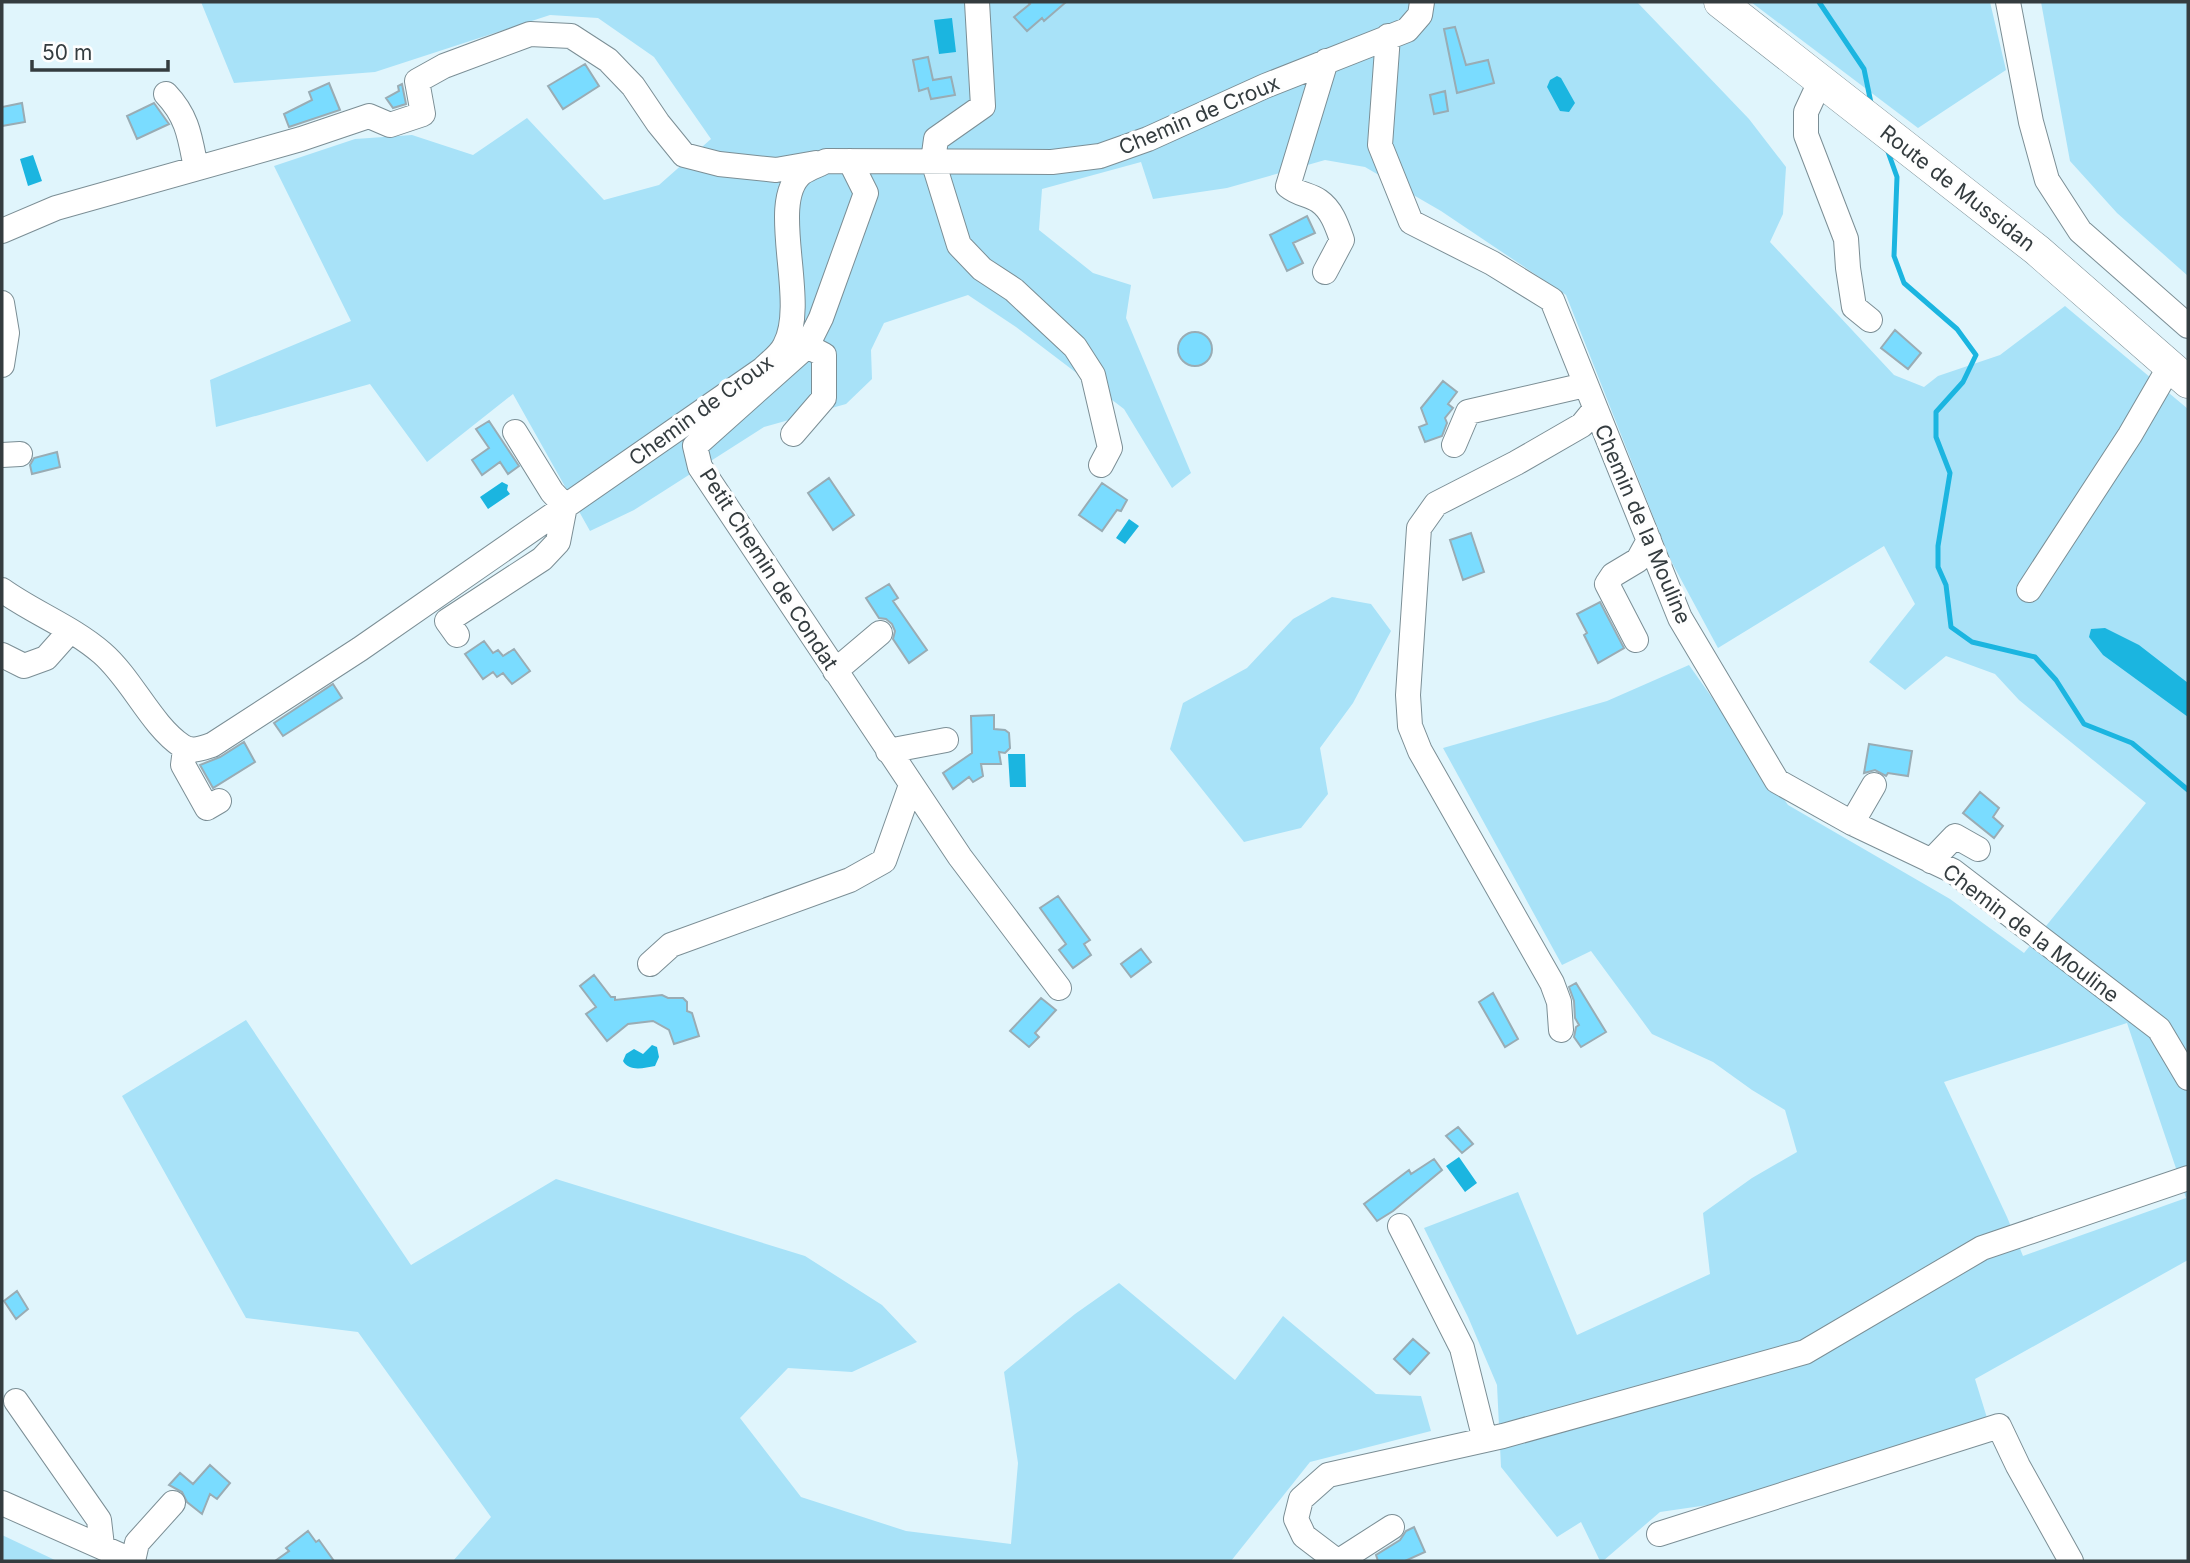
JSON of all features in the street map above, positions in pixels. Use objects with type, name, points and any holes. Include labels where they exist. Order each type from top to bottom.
[{"type":"main road","points":[[1698,2],[1862,113]]},
{"type":"main road","name":"Route de Mussidan","points":[[1720,2],[2037,250],[2179,374]]},
{"type":"street","points":[[977,2],[983,106],[936,139],[933,161],[959,246],[982,269],[1014,290],[1048,320],[1076,347],[1093,375],[1110,448],[1101,465]]},
{"type":"street","name":"Chemin de Croux","points":[[185,749],[197,750],[212,745],[243,726],[360,649],[763,369],[785,347],[793,320],[793,279],[787,229],[788,197],[801,174],[838,161],[1052,162],[1100,156],[1148,139],[1326,61],[1407,30],[1420,15],[1422,2]]},
{"type":"street","points":[[2008,2],[2031,122],[2047,180],[2080,231],[2188,326]]},
{"type":"street","points":[[2,231],[56,208],[301,139],[369,116],[390,125],[423,114],[417,81],[444,66],[530,34],[571,36],[608,60],[633,86],[684,155],[719,164],[776,170],[838,161]]},
{"type":"street","name":"Chemin de la Mouline","points":[[1388,36],[1380,145],[1411,222],[1492,263],[1552,300],[1680,618],[1777,781],[1852,823],[1953,871],[2159,1029],[2188,1078]]},
{"type":"street","points":[[1325,272],[1342,240],[1333,217],[1318,201],[1297,193],[1288,186],[1326,61]]},
{"type":"street","points":[[1819,84],[1806,112],[1806,135],[1846,239],[1854,307],[1870,320]]},
{"type":"street","points":[[166,94],[178,107],[189,131],[196,168]]},
{"type":"street","name":"Petit Chemin de Condat","points":[[838,161],[866,193],[821,318],[807,346],[695,446],[700,467],[973,875],[1059,988]]},
{"type":"street","points":[[2,303],[8,332],[2,365]]},
{"type":"street","points":[[793,434],[824,398],[824,355],[807,346]]},
{"type":"street","points":[[2029,590],[2130,435],[2179,374]]},
{"type":"street","points":[[1454,445],[1468,412],[1586,385]]},
{"type":"street","points":[[1561,1030],[1559,1002],[1552,983],[1420,751],[1410,726],[1408,695],[1419,528],[1436,504],[1582,425],[1595,409]]},
{"type":"street","points":[[457,635],[447,621],[542,559],[558,542],[565,506],[552,492],[515,432]]},
{"type":"street","points":[[1636,640],[1607,584],[1614,575],[1638,560],[1649,540]]},
{"type":"street","points":[[2,590],[101,652],[124,675],[167,734],[185,749],[183,765],[207,808],[219,801]]},
{"type":"street","points":[[2,655],[24,666],[46,657],[70,631]]},
{"type":"street","points":[[835,671],[880,634]]},
{"type":"street","points":[[888,751],[946,740]]},
{"type":"street","points":[[650,964],[671,944],[850,880],[884,861],[911,785]]},
{"type":"street","points":[[1852,823],[1874,785]]},
{"type":"street","points":[[1931,861],[1955,836],[1978,849]]},
{"type":"street","points":[[1392,1527],[1338,1561],[1304,1536],[1296,1519],[1301,1499],[1328,1475],[1485,1440],[1805,1352],[1982,1248],[2188,1178]]},
{"type":"street","points":[[1400,1226],[1462,1348],[1485,1440]]},
{"type":"street","points":[[16,1401],[99,1520],[102,1546]]},
{"type":"street","points":[[1659,1534],[1999,1426],[2071,1561]]},
{"type":"street","points":[[2,1503],[133,1561],[137,1543],[173,1503]]},
{"type":"shaded area","points":[[201,2],[1637,2],[1749,119],[1786,167],[1783,214],[1770,242],[1894,375],[1924,387],[1938,376],[2000,355],[2065,306],[2188,409],[2188,1260],[1975,1379],[1992,1434],[1810,1490],[1660,1512],[1603,1561],[1600,1561],[1581,1522],[1557,1537],[1501,1467],[1497,1385],[1468,1317],[1424,1228],[1518,1192],[1577,1335],[1710,1274],[1703,1213],[1752,1178],[1797,1152],[1785,1110],[1713,1062],[1652,1034],[1591,951],[1562,965],[1443,748],[1607,701],[1689,665],[1788,805],[1950,899],[2024,953],[2146,803],[2019,700],[1995,674],[1946,656],[1905,690],[1869,662],[1915,604],[1884,546],[1718,648],[1670,559],[1566,295],[1441,211],[1365,167],[1325,160],[1227,188],[1153,199],[1141,162],[1042,189],[1039,230],[1093,273],[1131,285],[1126,318],[1191,473],[1172,488],[1124,409],[1016,327],[968,295],[884,323],[871,350],[872,379],[846,404],[764,427],[634,510],[590,531],[513,394],[427,462],[370,384],[216,427],[210,380],[351,321],[274,166],[355,139],[412,135],[473,155],[527,118],[604,200],[659,185],[711,139],[654,57],[598,18],[550,15],[375,72],[234,83]],"holes":[[[2127,1023],[2186,1198],[2023,1256],[1944,1082]]]},
{"type":"shaded area","points":[[1751,2],[1990,2],[2006,70],[1918,128]]},
{"type":"shaded area","points":[[2041,2],[2188,2],[2188,276],[2117,213],[2070,161]]},
{"type":"shaded area","points":[[1332,597],[1371,604],[1391,631],[1353,703],[1320,748],[1328,794],[1301,828],[1244,842],[1170,749],[1183,703],[1247,668],[1293,619]]},
{"type":"shaded area","points":[[246,1020],[411,1265],[556,1179],[805,1256],[882,1305],[917,1342],[852,1372],[788,1368],[740,1418],[801,1497],[906,1531],[1011,1544],[1018,1463],[1004,1372],[1075,1314],[1119,1283],[1235,1380],[1283,1316],[1376,1394],[1421,1396],[1431,1431],[1310,1462],[1231,1561],[453,1561],[491,1517],[358,1332],[246,1318],[122,1096]]},
{"type":"shaded area","points":[[2,1535],[57,1561],[2,1561]]},
{"type":"water","points":[[952,18],[956,52],[939,54],[934,20]]},
{"type":"water","points":[[1557,76],[1561,78],[1575,103],[1569,112],[1560,111],[1547,87],[1550,80]]},
{"type":"water","points":[[33,155],[42,181],[28,186],[20,159]]},
{"type":"water","points":[[502,482],[508,485],[510,494],[488,509],[480,497]]},
{"type":"water","points":[[1129,519],[1139,526],[1125,544],[1116,538]]},
{"type":"water","points":[[2105,628],[2139,645],[2188,683],[2188,717],[2103,655],[2089,637],[2091,629]]},
{"type":"water","points":[[1008,754],[1025,754],[1026,787],[1010,787]]},
{"type":"water","points":[[652,1045],[657,1047],[659,1057],[655,1066],[633,1068],[623,1061],[626,1054],[634,1049],[643,1054]]},
{"type":"water","points":[[1459,1157],[1477,1183],[1465,1192],[1446,1166]]},
{"type":"building","points":[[1028,2],[1066,2],[1044,21],[1042,18],[1027,31],[1014,17],[1030,4]]},
{"type":"building","points":[[1455,27],[1466,65],[1488,60],[1494,83],[1457,93],[1444,29]]},
{"type":"building","points":[[928,57],[933,80],[951,77],[955,95],[931,99],[928,88],[919,91],[913,60]]},
{"type":"building","points":[[585,64],[599,86],[563,109],[548,86]]},
{"type":"building","points":[[329,83],[340,110],[289,127],[284,114],[312,100],[309,92]]},
{"type":"building","points":[[402,84],[406,104],[393,108],[386,98],[399,91],[398,86]]},
{"type":"building","points":[[1445,91],[1448,111],[1434,114],[1430,95]]},
{"type":"building","points":[[22,103],[25,122],[2,126],[2,107]]},
{"type":"building","points":[[154,103],[169,124],[137,139],[127,116]]},
{"type":"building","points":[[1307,216],[1315,233],[1293,243],[1303,263],[1287,271],[1270,235]]},
{"type":"building","points":[[1895,330],[1921,353],[1908,369],[1881,348]]},
{"type":"building","points":[[1195,332],[1207,337],[1212,349],[1207,361],[1195,366],[1183,361],[1178,349],[1183,337]]},
{"type":"building","points":[[1443,381],[1457,392],[1448,404],[1453,408],[1445,418],[1447,423],[1442,436],[1425,442],[1419,427],[1427,424],[1421,408]]},
{"type":"building","points":[[489,421],[519,466],[508,474],[500,462],[482,475],[472,460],[489,448],[476,429]]},
{"type":"building","points":[[57,452],[60,467],[32,474],[30,465],[34,458]]},
{"type":"building","points":[[829,478],[854,515],[833,530],[808,493]]},
{"type":"building","points":[[1102,483],[1127,500],[1121,511],[1117,510],[1102,531],[1079,515]]},
{"type":"building","points":[[1471,533],[1484,572],[1463,580],[1450,540]]},
{"type":"building","points":[[889,584],[898,598],[893,601],[927,650],[909,663],[893,639],[895,631],[892,624],[879,618],[866,598]]},
{"type":"building","points":[[1600,602],[1624,648],[1598,663],[1577,614]]},
{"type":"building","points":[[484,641],[493,653],[498,650],[503,656],[514,649],[530,671],[512,684],[503,673],[497,677],[493,672],[483,679],[465,654]]},
{"type":"building","points":[[333,684],[342,698],[283,736],[274,723]]},
{"type":"building","points":[[994,715],[994,729],[1009,733],[1010,748],[1005,753],[999,752],[1001,764],[981,764],[983,776],[973,782],[969,777],[953,789],[943,773],[972,753],[971,716]]},
{"type":"building","points":[[244,742],[255,762],[213,788],[200,765],[220,757]]},
{"type":"building","points":[[1869,744],[1912,751],[1908,776],[1888,773],[1886,776],[1875,770],[1864,773]]},
{"type":"building","points":[[1980,792],[1999,808],[1993,817],[2003,826],[1994,838],[1963,813]]},
{"type":"building","points":[[1058,896],[1090,940],[1084,944],[1091,955],[1073,968],[1059,950],[1066,944],[1040,908]]},
{"type":"building","points":[[1141,949],[1151,962],[1131,977],[1121,964]]},
{"type":"building","points":[[594,975],[615,1000],[662,995],[668,998],[683,998],[687,1002],[687,1011],[692,1013],[699,1036],[674,1044],[669,1030],[653,1021],[628,1024],[607,1041],[586,1014],[596,1007],[580,986]]},
{"type":"building","points":[[1576,983],[1606,1032],[1581,1047],[1574,1037],[1579,1025],[1569,987]]},
{"type":"building","points":[[1493,993],[1518,1039],[1505,1047],[1479,1002]]},
{"type":"building","points":[[1041,998],[1056,1010],[1035,1033],[1039,1037],[1029,1047],[1010,1031]]},
{"type":"building","points":[[1458,1127],[1473,1144],[1462,1153],[1446,1136]]},
{"type":"building","points":[[1434,1159],[1442,1170],[1377,1221],[1364,1204],[1409,1170],[1411,1174]]},
{"type":"building","points":[[17,1291],[28,1309],[16,1319],[4,1301]]},
{"type":"building","points":[[1413,1339],[1429,1353],[1410,1374],[1394,1359]]},
{"type":"building","points":[[210,1465],[230,1483],[217,1499],[210,1494],[202,1514],[187,1502],[182,1492],[169,1485],[180,1473],[193,1484]]},
{"type":"building","points":[[1414,1527],[1425,1552],[1405,1561],[1378,1561],[1376,1555],[1400,1540],[1406,1531]]},
{"type":"building","points":[[308,1531],[316,1542],[319,1540],[334,1561],[275,1561],[289,1551],[286,1548]]},
{"type":"waterway","points":[[1819,2],[1864,69],[1871,103]]},
{"type":"waterway","points":[[1887,149],[1897,177],[1894,256],[1904,283],[1957,329],[1976,355],[1963,382],[1936,412],[1936,437],[1950,473],[1938,546],[1938,567],[1946,585],[1951,627],[1972,642],[2035,657],[2056,680],[2084,724],[2132,743],[2188,790]]}]
